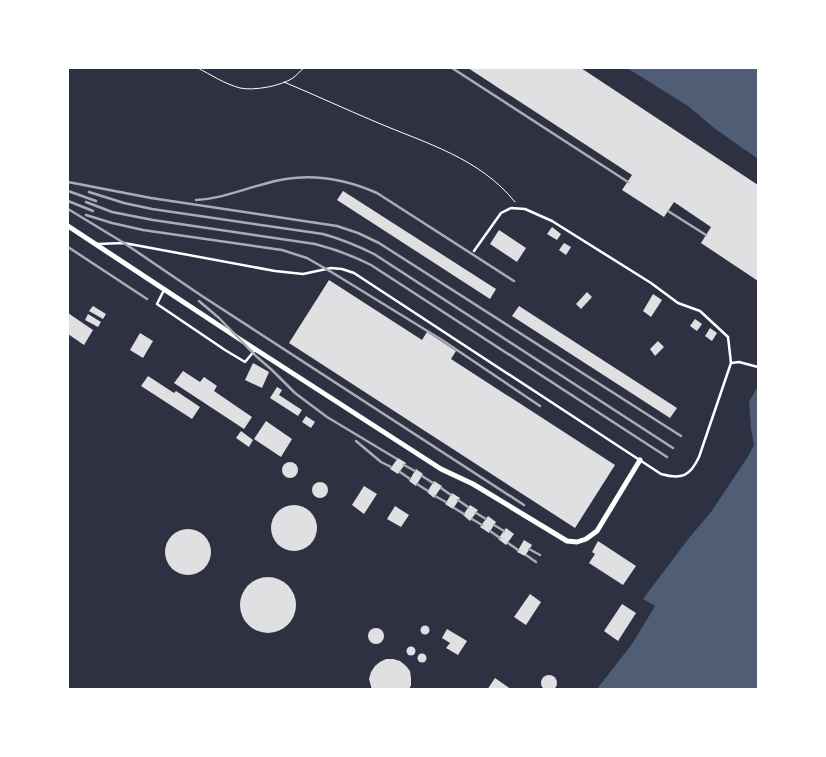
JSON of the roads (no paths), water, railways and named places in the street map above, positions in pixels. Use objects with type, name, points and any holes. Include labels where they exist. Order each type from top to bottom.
[{"type":"street","points":[[68,226],[441,469],[473,484],[567,541],[577,542],[586,539],[597,531],[640,460]]},
{"type":"lane","points":[[95,244],[124,243],[276,271],[303,274],[331,268],[354,273],[661,474],[671,477],[688,474],[694,468],[699,457],[730,363],[728,337],[700,311],[678,303],[651,283],[552,221],[525,209],[511,208],[501,213],[474,252]]},
{"type":"lane","points":[[164,290],[157,304],[225,350],[245,362],[256,350]]},
{"type":"lane","points":[[730,363],[739,362],[758,367]]},
{"type":"water","points":[[627,68],[758,68],[758,159],[714,128],[688,106]]},
{"type":"water","points":[[758,386],[758,689],[597,689],[632,644],[655,606],[643,599],[711,512],[754,445],[749,402]]},
{"type":"railway","points":[[452,68],[628,182]]},
{"type":"railway","points":[[196,200],[222,196],[278,180],[293,178],[321,178],[350,183],[377,193],[514,281]]},
{"type":"railway","points":[[68,182],[151,198],[337,226],[358,233],[379,243],[681,436]]},
{"type":"railway","points":[[68,191],[96,201]]},
{"type":"railway","points":[[89,192],[124,203],[152,209],[323,234],[362,248],[673,448]]},
{"type":"railway","points":[[68,201],[93,211]]},
{"type":"railway","points":[[86,202],[112,212],[153,220],[315,244],[337,250],[371,265],[667,457]]},
{"type":"railway","points":[[68,209],[124,243],[202,296],[524,505]]},
{"type":"railway","points":[[668,211],[706,235]]},
{"type":"railway","points":[[86,215],[143,230],[282,250],[307,258],[442,340],[540,406]]},
{"type":"railway","points":[[68,247],[147,299]]},
{"type":"railway","points":[[199,301],[219,318],[295,393],[327,417],[397,459]]},
{"type":"railway","points":[[356,441],[381,462],[391,467]]},
{"type":"railway","points":[[404,465],[415,471]]},
{"type":"railway","points":[[400,472],[410,479]]},
{"type":"railway","points":[[422,476],[433,483]]},
{"type":"railway","points":[[417,484],[428,491]]},
{"type":"railway","points":[[441,488],[451,495]]},
{"type":"railway","points":[[435,496],[446,502]]},
{"type":"railway","points":[[458,500],[468,507]]},
{"type":"railway","points":[[454,508],[464,514]]},
{"type":"railway","points":[[476,513],[486,519]]},
{"type":"railway","points":[[472,519],[482,525]]},
{"type":"railway","points":[[494,525],[504,531]]},
{"type":"railway","points":[[490,531],[500,538]]},
{"type":"railway","points":[[508,543],[518,550]]},
{"type":"railway","points":[[529,549],[540,555]]},
{"type":"railway","points":[[526,555],[536,562]]}]
